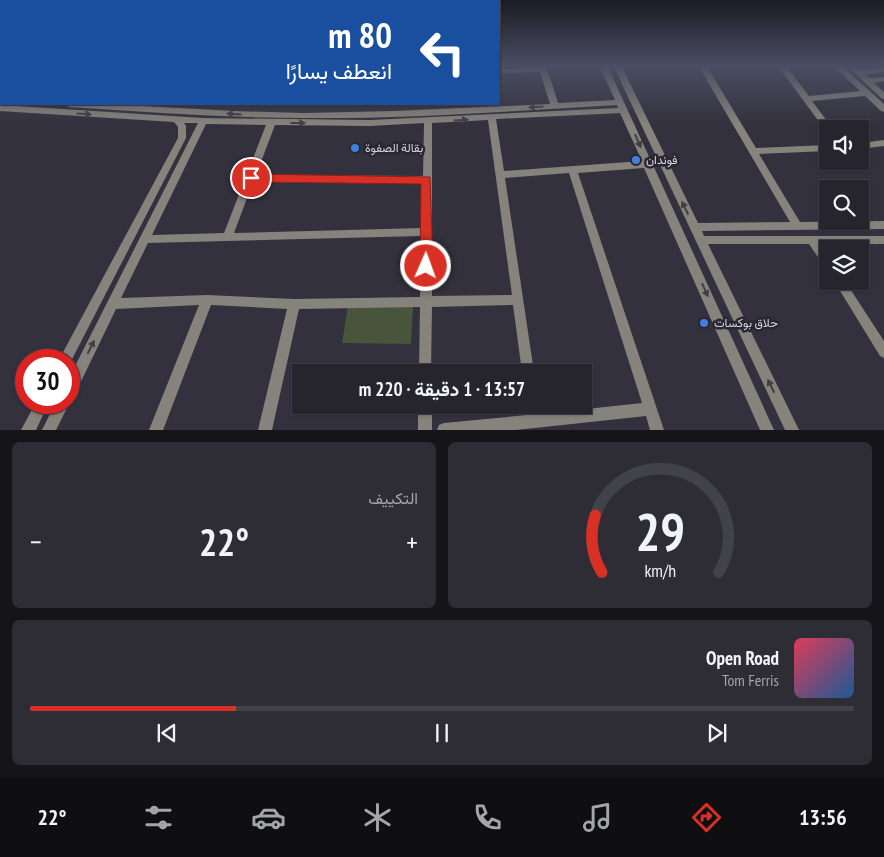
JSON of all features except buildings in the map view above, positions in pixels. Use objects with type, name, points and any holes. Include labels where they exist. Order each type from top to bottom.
[{"type":"street","points":[[549,85],[556,106]]},
{"type":"street","points":[[612,85],[767,430]]},
{"type":"street","points":[[627,85],[792,430]]},
{"type":"street","points":[[714,85],[798,228]]},
{"type":"street","points":[[796,85],[822,120]]},
{"type":"street","points":[[858,85],[884,108]]},
{"type":"street","points":[[872,85],[884,96]]},
{"type":"street","points":[[806,99],[867,93]]},
{"type":"street","points":[[105,105],[141,106],[176,119],[271,123],[371,119],[385,114],[556,106],[622,106]]},
{"type":"street","points":[[371,119],[372,105]]},
{"type":"street","points":[[384,123],[386,105]]},
{"type":"street","points":[[134,117],[141,106]]},
{"type":"street","points":[[0,108],[134,117],[152,110],[371,119],[384,123],[492,118],[622,106]]},
{"type":"street","points":[[492,118],[527,364]]},
{"type":"street","points":[[71,349],[182,138],[182,126],[176,119]]},
{"type":"street","points":[[80,368],[204,121]]},
{"type":"street","points":[[426,364],[426,180],[428,122]]},
{"type":"street","points":[[227,238],[271,123]]},
{"type":"street","points":[[869,145],[884,143]]},
{"type":"street","points":[[752,151],[819,148]]},
{"type":"street","points":[[500,175],[648,164]]},
{"type":"street","points":[[574,170],[657,430]]},
{"type":"street","points":[[251,178],[426,180]]},
{"type":"street","points":[[695,227],[798,228],[884,225]]},
{"type":"street","points":[[145,239],[427,232]]},
{"type":"street","points":[[701,240],[884,240]]},
{"type":"street","points":[[813,241],[819,250]]},
{"type":"street","points":[[845,290],[884,352]]},
{"type":"street","points":[[112,304],[207,300],[294,304],[518,300]]},
{"type":"street","points":[[156,430],[207,300]]},
{"type":"street","points":[[265,430],[294,304]]},
{"type":"street","points":[[444,430],[651,409]]},
{"type":"street","points":[[28,430],[36,414]]},
{"type":"street","points":[[49,430],[57,414]]},
{"type":"street","points":[[426,414],[426,430]]},
{"type":"street","points":[[533,414],[534,421]]},
{"type":"green space","points":[[348,306],[413,307],[411,344],[342,343]]},
{"type":"place","name":"بقالة الصفوة","points":[[355,148]]},
{"type":"place","name":"فوندان","points":[[636,160]]},
{"type":"place","name":"حلاق بوكسات","points":[[704,323]]},
{"type":"route","points":[[251,178],[426,180],[426,266]]}]
